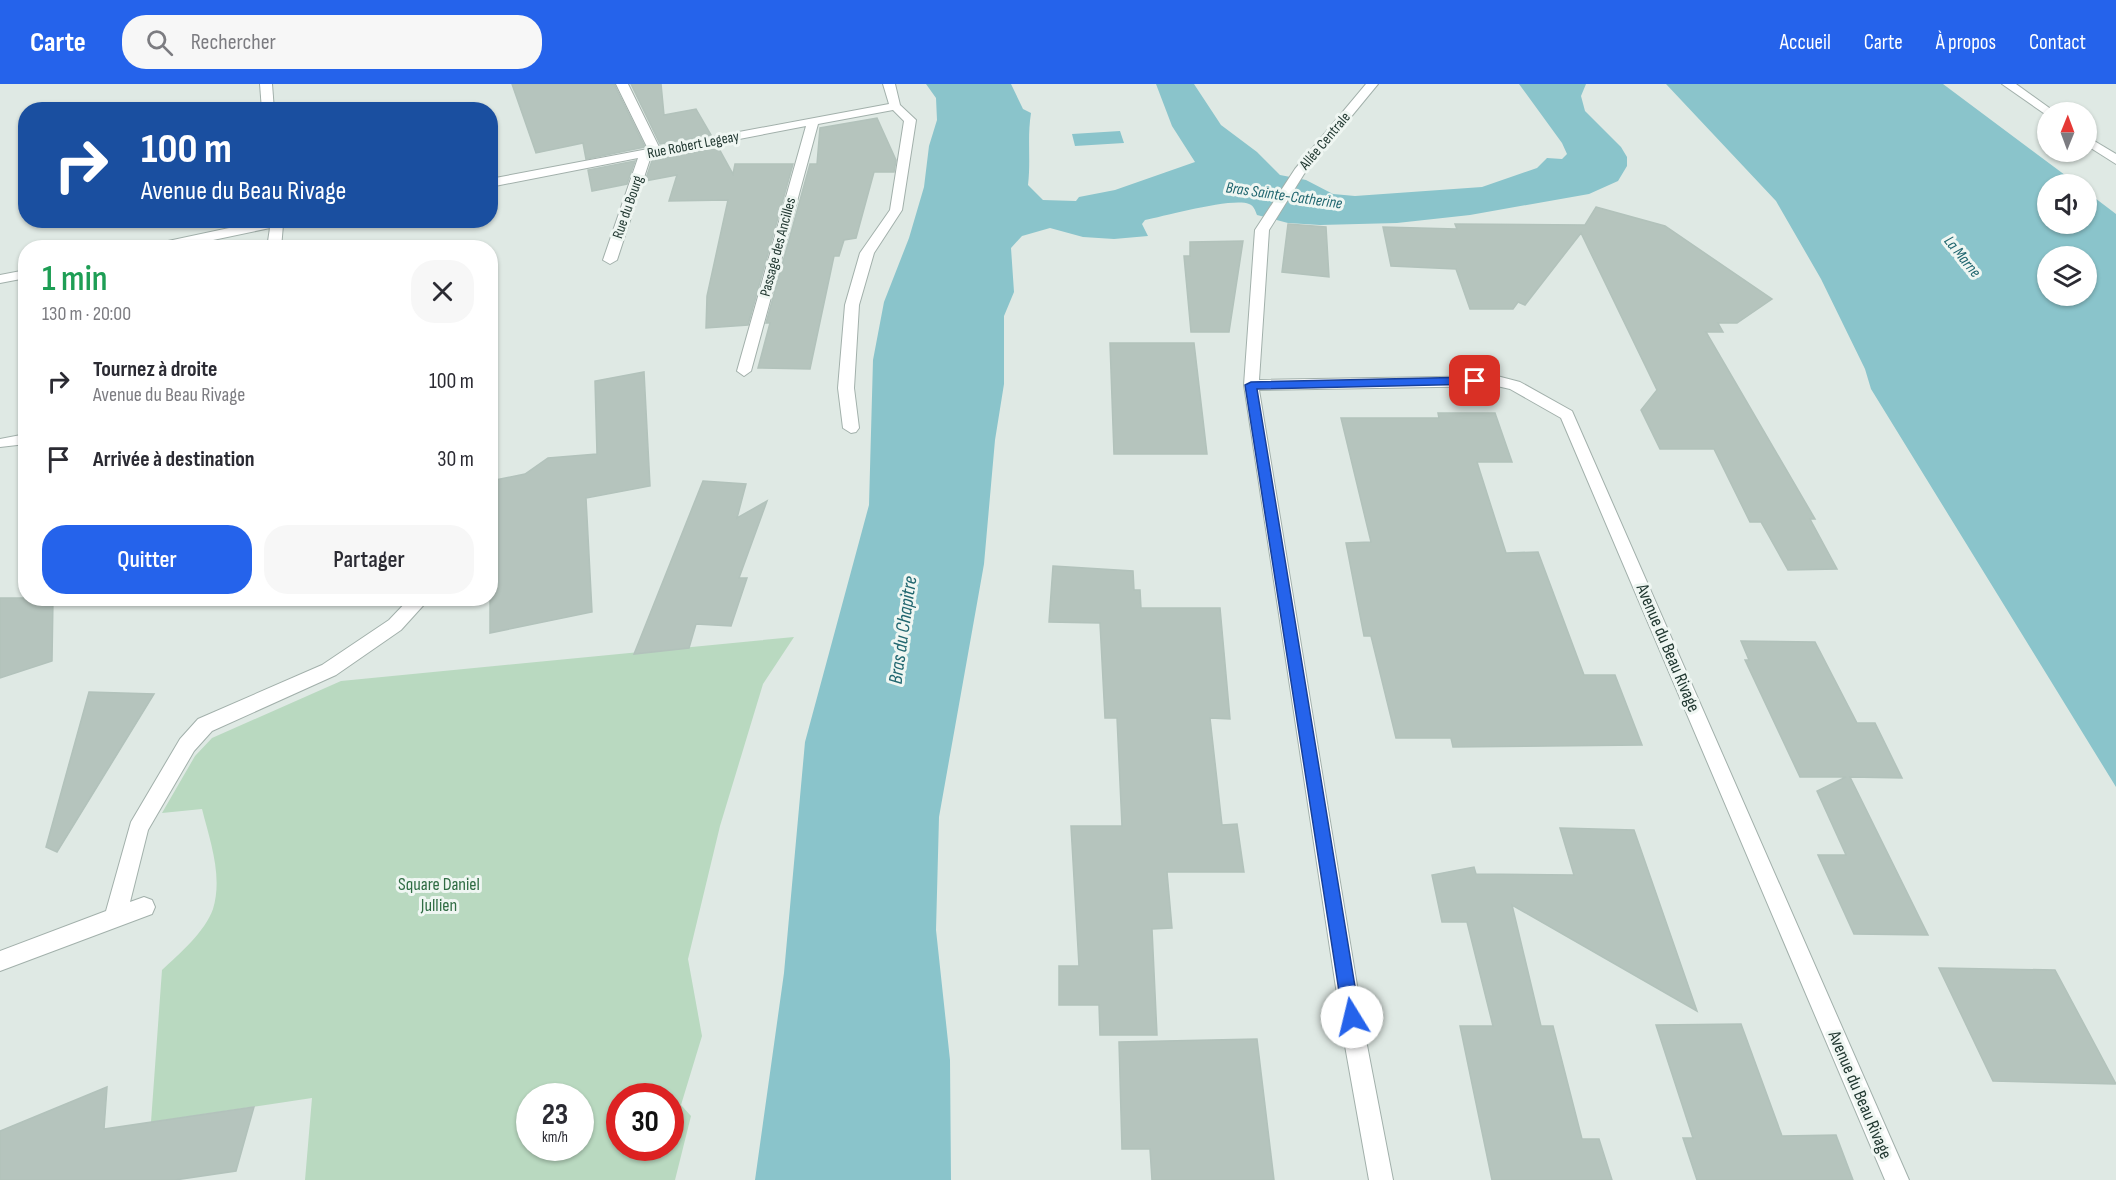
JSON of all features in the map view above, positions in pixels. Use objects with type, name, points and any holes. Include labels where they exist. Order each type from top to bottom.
[{"type":"street","points":[[266,84],[267,102]]},
{"type":"street","points":[[622,84],[651,153]]},
{"type":"street","points":[[851,428],[846,388],[852,304],[867,253],[896,210],[910,120],[895,106],[889,84]]},
{"type":"street","name":"Allée Centrale","points":[[1251,385],[1262,230],[1299,172],[1372,84]]},
{"type":"street","points":[[2008,84],[2037,104]]},
{"type":"street","name":"Rue Robert Legeay","points":[[498,182],[895,106]]},
{"type":"street","name":"Passage des Ancilles","points":[[744,371],[813,122]]},
{"type":"street","points":[[2097,147],[2116,160]]},
{"type":"street","name":"Rue du Bourg","points":[[610,260],[651,153]]},
{"type":"street","points":[[192,240],[248,228]]},
{"type":"street","points":[[0,279],[18,276]]},
{"type":"street","name":"Avenue du Beau Rivage","points":[[1251,385],[1497,381],[1515,385],[1567,415],[1897,1180]]},
{"type":"street","points":[[1251,385],[1355,1040],[1381,1180]]},
{"type":"street","points":[[4,443],[18,440]]},
{"type":"street","points":[[115,918],[138,828],[187,745],[205,725],[329,670],[395,625],[413,606]]},
{"type":"street","points":[[0,961],[144,907]]},
{"type":"green space","name":"Square Daniel Jullien","points":[[794,637],[763,684],[720,826],[688,959],[702,1036],[684,1095],[684,1083],[606,1083],[606,1161],[680,1161],[675,1180],[305,1180],[312,1098],[151,1122],[162,970],[204,926],[213,909],[217,884],[212,846],[202,809],[162,813],[195,756],[212,738],[341,681]]},
{"type":"green space","name":"Square Daniel Jullien","points":[[684,1108],[691,1116],[684,1144]]},
{"type":"water","points":[[926,84],[1011,84],[1023,109],[1031,113],[1028,185],[1043,200],[1076,201],[1079,197],[1115,190],[1195,162],[1172,126],[1156,84],[1194,84],[1221,125],[1257,152],[1280,175],[1306,180],[1333,194],[1355,196],[1482,187],[1537,168],[1547,158],[1562,159],[1567,154],[1562,143],[1519,84],[1586,84],[1581,96],[1585,111],[1621,147],[1627,157],[1627,166],[1618,181],[1589,194],[1470,215],[1397,223],[1320,225],[1288,223],[1257,215],[1249,204],[1229,203],[1145,220],[1142,224],[1148,236],[1114,239],[1083,237],[1050,228],[1022,236],[1011,248],[1014,292],[1004,316],[1004,384],[995,440],[984,564],[939,817],[936,930],[950,1060],[951,1180],[755,1180],[784,973],[805,742],[869,505],[873,360],[884,302],[909,238],[924,187],[929,146],[937,120],[936,98]]},
{"type":"water","name":"La Marne","points":[[1666,84],[1943,84],[2037,154],[2037,162],[2048,162],[2064,174],[2037,174],[2037,234],[2097,234],[2097,200],[2116,214],[2116,787],[1871,389],[1865,369],[1821,279],[1776,201]]},
{"type":"water","points":[[1120,131],[1124,143],[1075,146],[1072,134]]},
{"type":"building","points":[[512,84],[614,84],[645,147],[586,159],[583,143],[536,153]]},
{"type":"building","points":[[631,84],[661,84],[664,115],[696,109],[711,135],[660,144]]},
{"type":"building","points":[[877,118],[896,160],[894,172],[874,172],[856,238],[844,240],[839,256],[834,256],[810,369],[758,368],[770,323],[766,323],[810,164],[817,164],[820,128]]},
{"type":"building","points":[[717,145],[733,174],[735,164],[793,164],[748,325],[706,328],[707,296],[728,200],[669,201],[677,175],[645,181],[653,158]]},
{"type":"building","points":[[635,161],[627,184],[592,191],[588,170]]},
{"type":"building","points":[[1596,207],[1665,226],[1772,299],[1737,323],[1718,323],[1723,332],[1706,332],[1815,519],[1810,519],[1837,569],[1788,570],[1761,522],[1750,522],[1714,449],[1660,449],[1641,410],[1657,390],[1581,233],[1525,305],[1518,302],[1513,309],[1470,309],[1456,269],[1391,266],[1383,227],[1457,229],[1455,224],[1585,225]]},
{"type":"building","points":[[1288,224],[1326,227],[1329,277],[1282,272]]},
{"type":"building","points":[[1243,241],[1229,332],[1191,332],[1184,256],[1190,256],[1190,242]]},
{"type":"building","points":[[1110,343],[1194,343],[1207,454],[1114,454]]},
{"type":"building","points":[[644,372],[650,486],[586,498],[592,612],[490,633],[490,606],[498,606],[498,479],[525,474],[548,458],[597,454],[595,381]]},
{"type":"building","points":[[1438,413],[1495,413],[1512,462],[1477,462],[1506,553],[1538,552],[1584,675],[1615,675],[1642,745],[1453,747],[1451,738],[1396,738],[1371,636],[1364,636],[1346,543],[1371,542],[1341,418],[1439,418]]},
{"type":"building","points":[[703,481],[746,484],[737,518],[767,501],[739,578],[747,578],[731,626],[696,624],[689,648],[634,654]]},
{"type":"building","points":[[1053,566],[1133,571],[1134,590],[1140,590],[1141,608],[1220,608],[1230,719],[1210,718],[1222,825],[1237,824],[1244,872],[1167,872],[1172,928],[1152,929],[1157,1035],[1100,1035],[1099,1005],[1059,1005],[1059,966],[1079,966],[1071,826],[1122,826],[1117,718],[1105,718],[1100,623],[1049,622]]},
{"type":"building","points":[[0,598],[18,598],[18,606],[53,606],[52,661],[0,678]]},
{"type":"building","points":[[1741,641],[1815,642],[1857,723],[1875,723],[1902,778],[1850,777],[1928,935],[1854,934],[1818,855],[1846,855],[1817,791],[1846,777],[1800,777],[1745,660],[1749,660]]},
{"type":"building","points":[[89,692],[154,694],[57,852],[46,847]]},
{"type":"building","points":[[1560,828],[1634,830],[1697,1011],[1512,905],[1541,1026],[1553,1026],[1582,1139],[1599,1139],[1612,1180],[1492,1180],[1460,1026],[1493,1026],[1467,922],[1442,922],[1432,875],[1474,867],[1476,874],[1574,875]]},
{"type":"building","points":[[1939,968],[2055,970],[2116,1084],[1993,1081]]},
{"type":"building","points":[[1741,1024],[1782,1136],[1836,1135],[1853,1180],[1697,1180],[1683,1138],[1693,1138],[1656,1025]]},
{"type":"building","points":[[1257,1039],[1274,1180],[1152,1180],[1150,1149],[1122,1149],[1119,1042]]},
{"type":"building","points":[[107,1087],[104,1129],[254,1107],[236,1171],[175,1180],[0,1180],[0,1131]]},
{"type":"route","points":[[1352,1017],[1251,385],[1475,381]]},
{"type":"water label","name":"Bras Sainte-Catherine","points":[[1284,196]]},
{"type":"water label","name":"Bras du Chapitre","points":[[903,630]]}]
